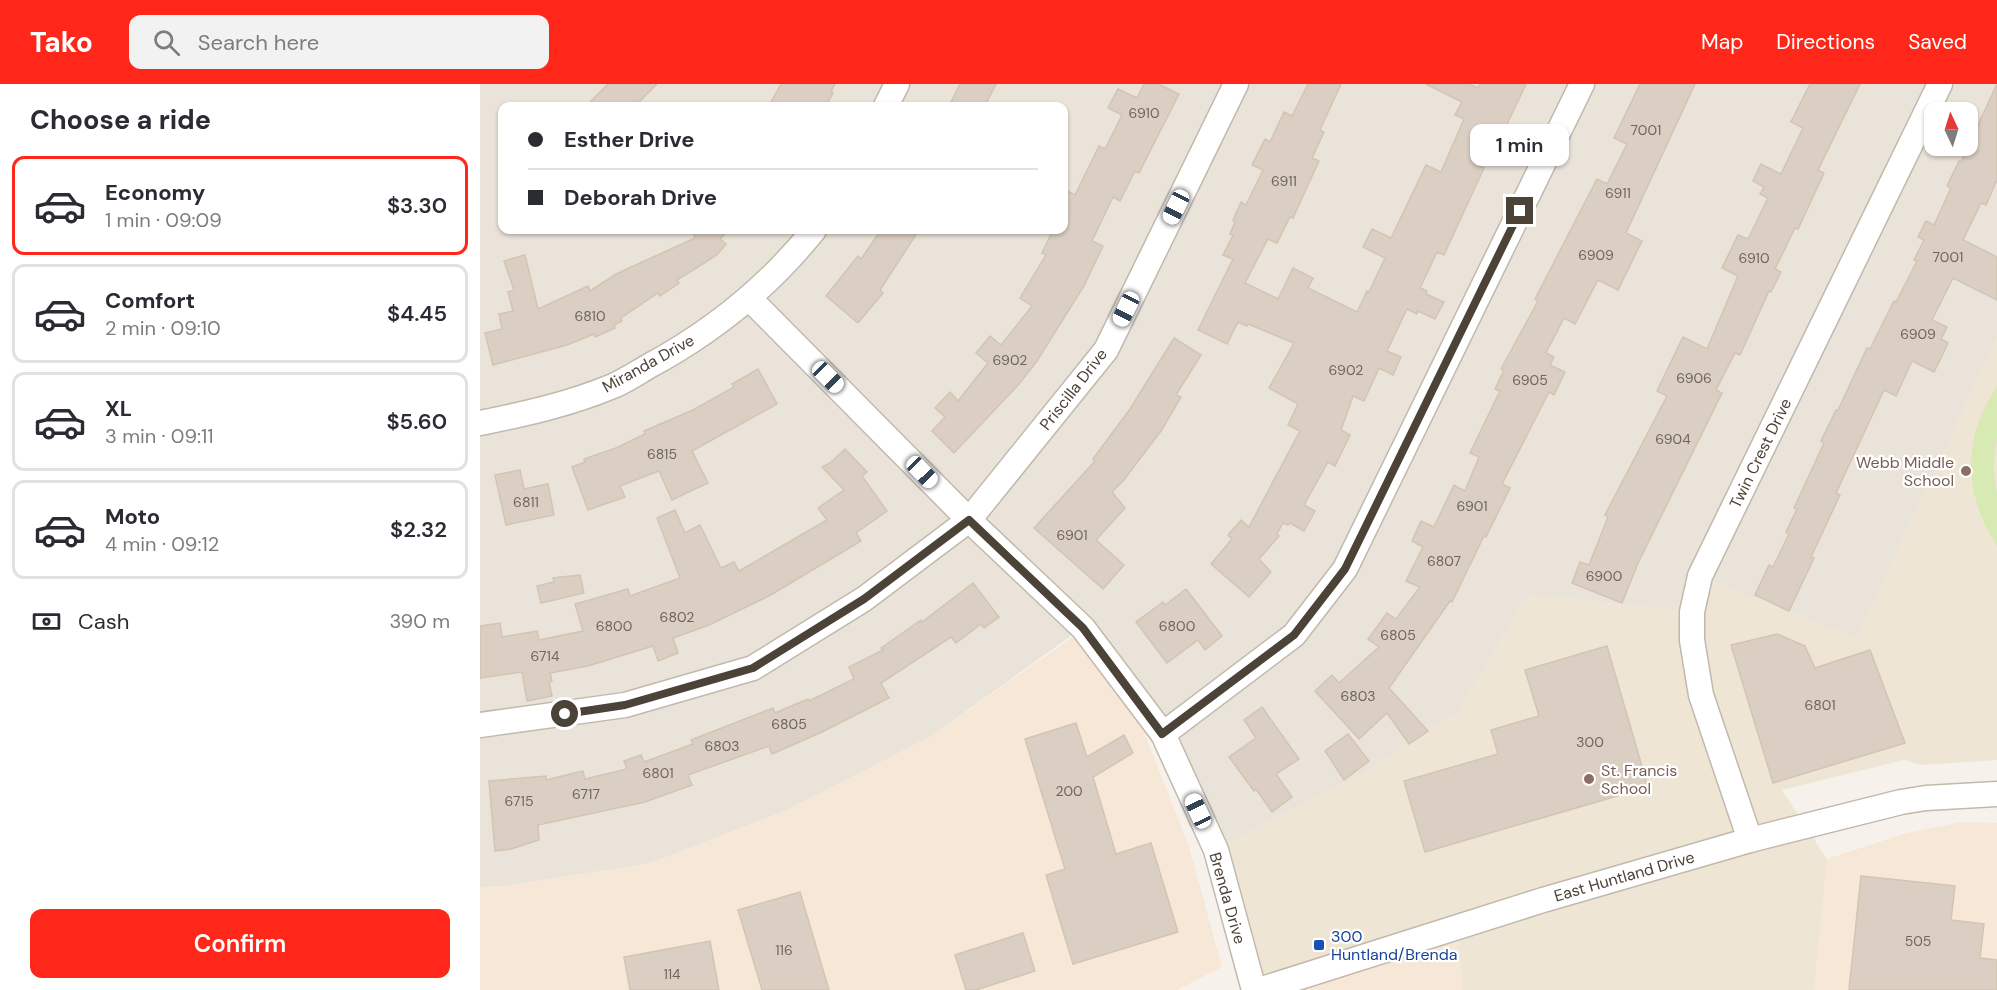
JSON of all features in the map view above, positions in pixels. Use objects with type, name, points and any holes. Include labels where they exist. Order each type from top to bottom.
[{"type":"street","points":[[888,102],[897,84]]},
{"type":"street","name":"Priscilla Drive","points":[[480,725],[625,705],[753,668],[864,599],[969,520],[1106,350],[1236,84]]},
{"type":"street","points":[[1162,734],[1294,635],[1345,569],[1582,84]]},
{"type":"street","name":"Twin Crest Drive","points":[[1750,840],[1701,695],[1692,640],[1692,612],[1700,576],[1940,84]]},
{"type":"street","name":"Miranda Drive","points":[[480,423],[537,412],[614,386],[682,348],[749,298],[797,251],[811,234]]},
{"type":"street","name":"Brenda Drive","points":[[749,298],[969,520],[1083,628],[1162,734],[1216,850],[1254,990]]},
{"type":"street","name":"East Huntland Drive","points":[[1259,990],[1532,903],[1750,840],[1901,802],[1926,798],[1997,794]]},
{"type":"shaded area","points":[[480,84],[1997,84],[1997,339],[1856,639],[1701,577],[1692,612],[1528,595],[1459,711],[1372,768],[1216,850],[1163,734],[1082,628],[930,737],[787,810],[651,863],[506,886],[480,887]]},
{"type":"shaded area","name":"St. Francis School","points":[[1997,339],[1997,760],[1921,765],[1904,760],[1782,790],[1827,859],[1814,990],[1463,990],[1457,928],[1259,990],[1216,850],[1372,768],[1459,711],[1528,595],[1692,612],[1700,576],[1856,638]]},
{"type":"shaded area","points":[[1073,637],[1141,725],[1189,846],[1222,967],[1177,990],[480,990],[480,887],[506,886],[651,863],[787,810],[930,737]]},
{"type":"shaded area","points":[[1962,822],[1997,823],[1997,990],[1814,990],[1827,859],[1903,834]]},
{"type":"shaded area","points":[[1457,927],[1463,990],[1259,990]]},
{"type":"green space","points":[[1997,387],[1997,440],[1993,467],[1997,493],[1997,546],[1978,507],[1971,466],[1972,446],[1977,426],[1985,406]]},
{"type":"building","points":[[608,84],[657,84],[639,102],[590,102]]},
{"type":"building","points":[[781,84],[835,84],[828,102],[771,102]]},
{"type":"building","points":[[960,84],[996,84],[987,102],[951,102]]},
{"type":"building","points":[[1144,84],[1158,84],[1179,94],[1139,173],[1135,171],[1120,201],[1113,197],[1092,241],[1103,246],[1084,286],[1037,361],[1019,384],[954,453],[932,431],[945,417],[935,408],[950,392],[958,401],[988,363],[976,353],[990,336],[1001,345],[1032,306],[1020,298],[1046,255],[1042,253],[1051,234],[1068,234],[1068,191],[1075,195],[1099,146],[1105,149],[1122,115],[1108,108],[1118,89],[1137,98]]},
{"type":"building","points":[[1308,84],[1341,84],[1320,130],[1324,132],[1312,158],[1319,161],[1293,218],[1290,217],[1277,243],[1268,239],[1245,283],[1278,299],[1293,268],[1313,278],[1308,288],[1357,312],[1385,258],[1363,247],[1372,229],[1391,238],[1426,165],[1441,172],[1464,119],[1455,115],[1462,102],[1426,84],[1469,84],[1478,88],[1480,84],[1526,84],[1502,135],[1496,132],[1479,166],[1484,168],[1444,255],[1437,252],[1420,288],[1427,291],[1426,294],[1444,302],[1435,319],[1418,311],[1417,314],[1407,309],[1387,351],[1401,357],[1393,375],[1379,368],[1364,401],[1353,396],[1341,430],[1350,435],[1335,466],[1328,462],[1304,505],[1315,511],[1304,531],[1290,523],[1288,525],[1283,523],[1277,534],[1279,536],[1259,559],[1271,572],[1249,597],[1211,564],[1232,539],[1228,535],[1241,520],[1249,527],[1300,431],[1288,425],[1298,404],[1269,388],[1294,343],[1238,322],[1227,344],[1198,330],[1233,259],[1223,255],[1233,235],[1230,234],[1235,222],[1233,220],[1241,202],[1246,205],[1263,170],[1252,165],[1265,139],[1270,142],[1284,112],[1292,116]]},
{"type":"building","points":[[1640,84],[1695,84],[1626,233],[1642,241],[1618,290],[1598,280],[1575,324],[1564,318],[1546,353],[1554,357],[1550,365],[1565,372],[1554,395],[1549,392],[1502,484],[1510,488],[1452,602],[1450,601],[1389,688],[1428,731],[1409,744],[1387,713],[1359,739],[1315,691],[1332,675],[1339,683],[1379,647],[1368,639],[1387,613],[1396,619],[1420,587],[1406,581],[1423,547],[1412,541],[1421,521],[1434,527],[1454,485],[1465,491],[1479,457],[1470,453],[1500,391],[1495,389],[1504,370],[1501,369],[1538,301],[1535,299],[1597,179],[1607,184],[1627,144],[1614,138]]},
{"type":"building","points":[[1810,84],[1860,84],[1818,170],[1824,173],[1798,229],[1795,228],[1775,269],[1781,272],[1771,292],[1769,291],[1740,355],[1735,353],[1716,390],[1722,393],[1638,563],[1622,603],[1572,583],[1580,562],[1589,565],[1608,517],[1605,515],[1667,396],[1657,391],[1683,337],[1707,349],[1738,276],[1722,268],[1738,235],[1748,239],[1768,198],[1760,194],[1764,187],[1753,181],[1761,164],[1781,174],[1803,128],[1791,122]]},
{"type":"building","points":[[1997,84],[1997,180],[1986,205],[1981,203],[1963,240],[1997,257],[1997,300],[1953,278],[1932,320],[1947,327],[1941,339],[1948,343],[1942,356],[1934,372],[1912,361],[1896,396],[1884,390],[1836,493],[1840,495],[1789,611],[1755,595],[1769,565],[1773,567],[1789,534],[1786,532],[1797,509],[1794,508],[1824,443],[1821,441],[1836,410],[1867,348],[1870,349],[1917,261],[1914,260],[1924,240],[1918,237],[1926,221],[1934,225],[1951,188],[1947,186],[1959,161],[1961,162],[1964,156],[1978,156],[1978,125]]},
{"type":"building","points":[[694,234],[725,234],[720,239],[726,244],[717,255],[677,280],[679,283],[660,296],[658,293],[621,318],[622,321],[614,325],[615,328],[595,337],[594,334],[567,345],[493,365],[485,333],[502,329],[499,314],[513,311],[508,292],[514,290],[504,261],[525,255],[538,309],[588,286],[590,291],[616,274],[695,238]]},
{"type":"building","points":[[878,234],[916,234],[880,290],[883,293],[858,323],[826,296],[858,256],[861,259]]},
{"type":"building","points":[[1174,338],[1201,355],[1176,395],[1181,397],[1161,431],[1112,492],[1125,508],[1096,540],[1124,565],[1103,589],[1034,528],[1095,461],[1093,459],[1130,409]]},
{"type":"building","points":[[758,369],[777,404],[692,451],[708,483],[672,500],[659,471],[620,486],[625,497],[588,510],[572,467],[585,462],[584,459],[616,448],[645,434],[644,431],[693,410],[734,387],[732,384]]},
{"type":"building","points":[[845,449],[867,472],[862,476],[887,511],[856,533],[861,541],[769,596],[709,625],[673,638],[678,653],[658,661],[653,646],[588,666],[550,673],[552,696],[527,701],[522,672],[480,678],[480,626],[500,623],[502,637],[537,631],[539,640],[583,631],[575,604],[628,589],[630,596],[680,578],[657,518],[675,510],[685,533],[700,525],[721,568],[734,562],[739,571],[827,520],[818,508],[844,490],[822,467]]},
{"type":"building","points":[[520,470],[524,489],[548,484],[554,515],[506,525],[495,475]]},
{"type":"building","points":[[580,575],[584,593],[541,603],[537,586],[554,582],[553,578]]},
{"type":"building","points":[[973,583],[999,617],[984,628],[981,624],[956,643],[951,637],[881,683],[889,698],[772,754],[769,746],[688,775],[692,785],[645,802],[538,825],[539,840],[511,849],[495,851],[489,781],[546,776],[546,780],[583,771],[585,779],[627,769],[624,761],[641,755],[644,762],[693,744],[691,740],[773,708],[775,713],[808,699],[809,701],[854,679],[849,667],[883,650],[881,648],[921,620],[922,622]]},
{"type":"building","points":[[1186,589],[1222,636],[1205,650],[1198,640],[1167,663],[1136,622],[1163,602],[1165,605]]},
{"type":"building","points":[[1777,634],[1805,646],[1815,668],[1870,650],[1905,743],[1773,783],[1731,645]]},
{"type":"building","name":"St. Francis School","points":[[1607,646],[1648,787],[1425,852],[1404,781],[1498,754],[1491,730],[1539,716],[1525,670]]},
{"type":"building","points":[[1262,707],[1299,759],[1276,774],[1292,797],[1272,812],[1229,757],[1256,738],[1244,720]]},
{"type":"building","points":[[1076,723],[1087,757],[1124,735],[1133,753],[1093,777],[1116,854],[1151,843],[1178,932],[1073,964],[1046,875],[1065,869],[1025,739]]},
{"type":"building","points":[[1348,734],[1369,761],[1344,780],[1325,751]]},
{"type":"building","points":[[1861,876],[1955,886],[1951,920],[1984,924],[1980,958],[1997,960],[1997,990],[1849,990]]},
{"type":"building","points":[[800,892],[829,990],[762,990],[738,910]]},
{"type":"building","points":[[1023,933],[1035,971],[976,990],[966,990],[955,955]]},
{"type":"building","points":[[710,941],[719,990],[630,990],[624,957]]},
{"type":"place","name":"Webb Middle School","points":[[1966,471]]},
{"type":"place","name":"St. Francis School","points":[[1589,779]]},
{"type":"place","name":"300 Huntland/Brenda","points":[[1319,945]]},
{"type":"route","points":[[565,714],[625,705],[753,668],[864,599],[969,520],[1083,628],[1162,734],[1294,635],[1345,569],[1520,211]]}]
